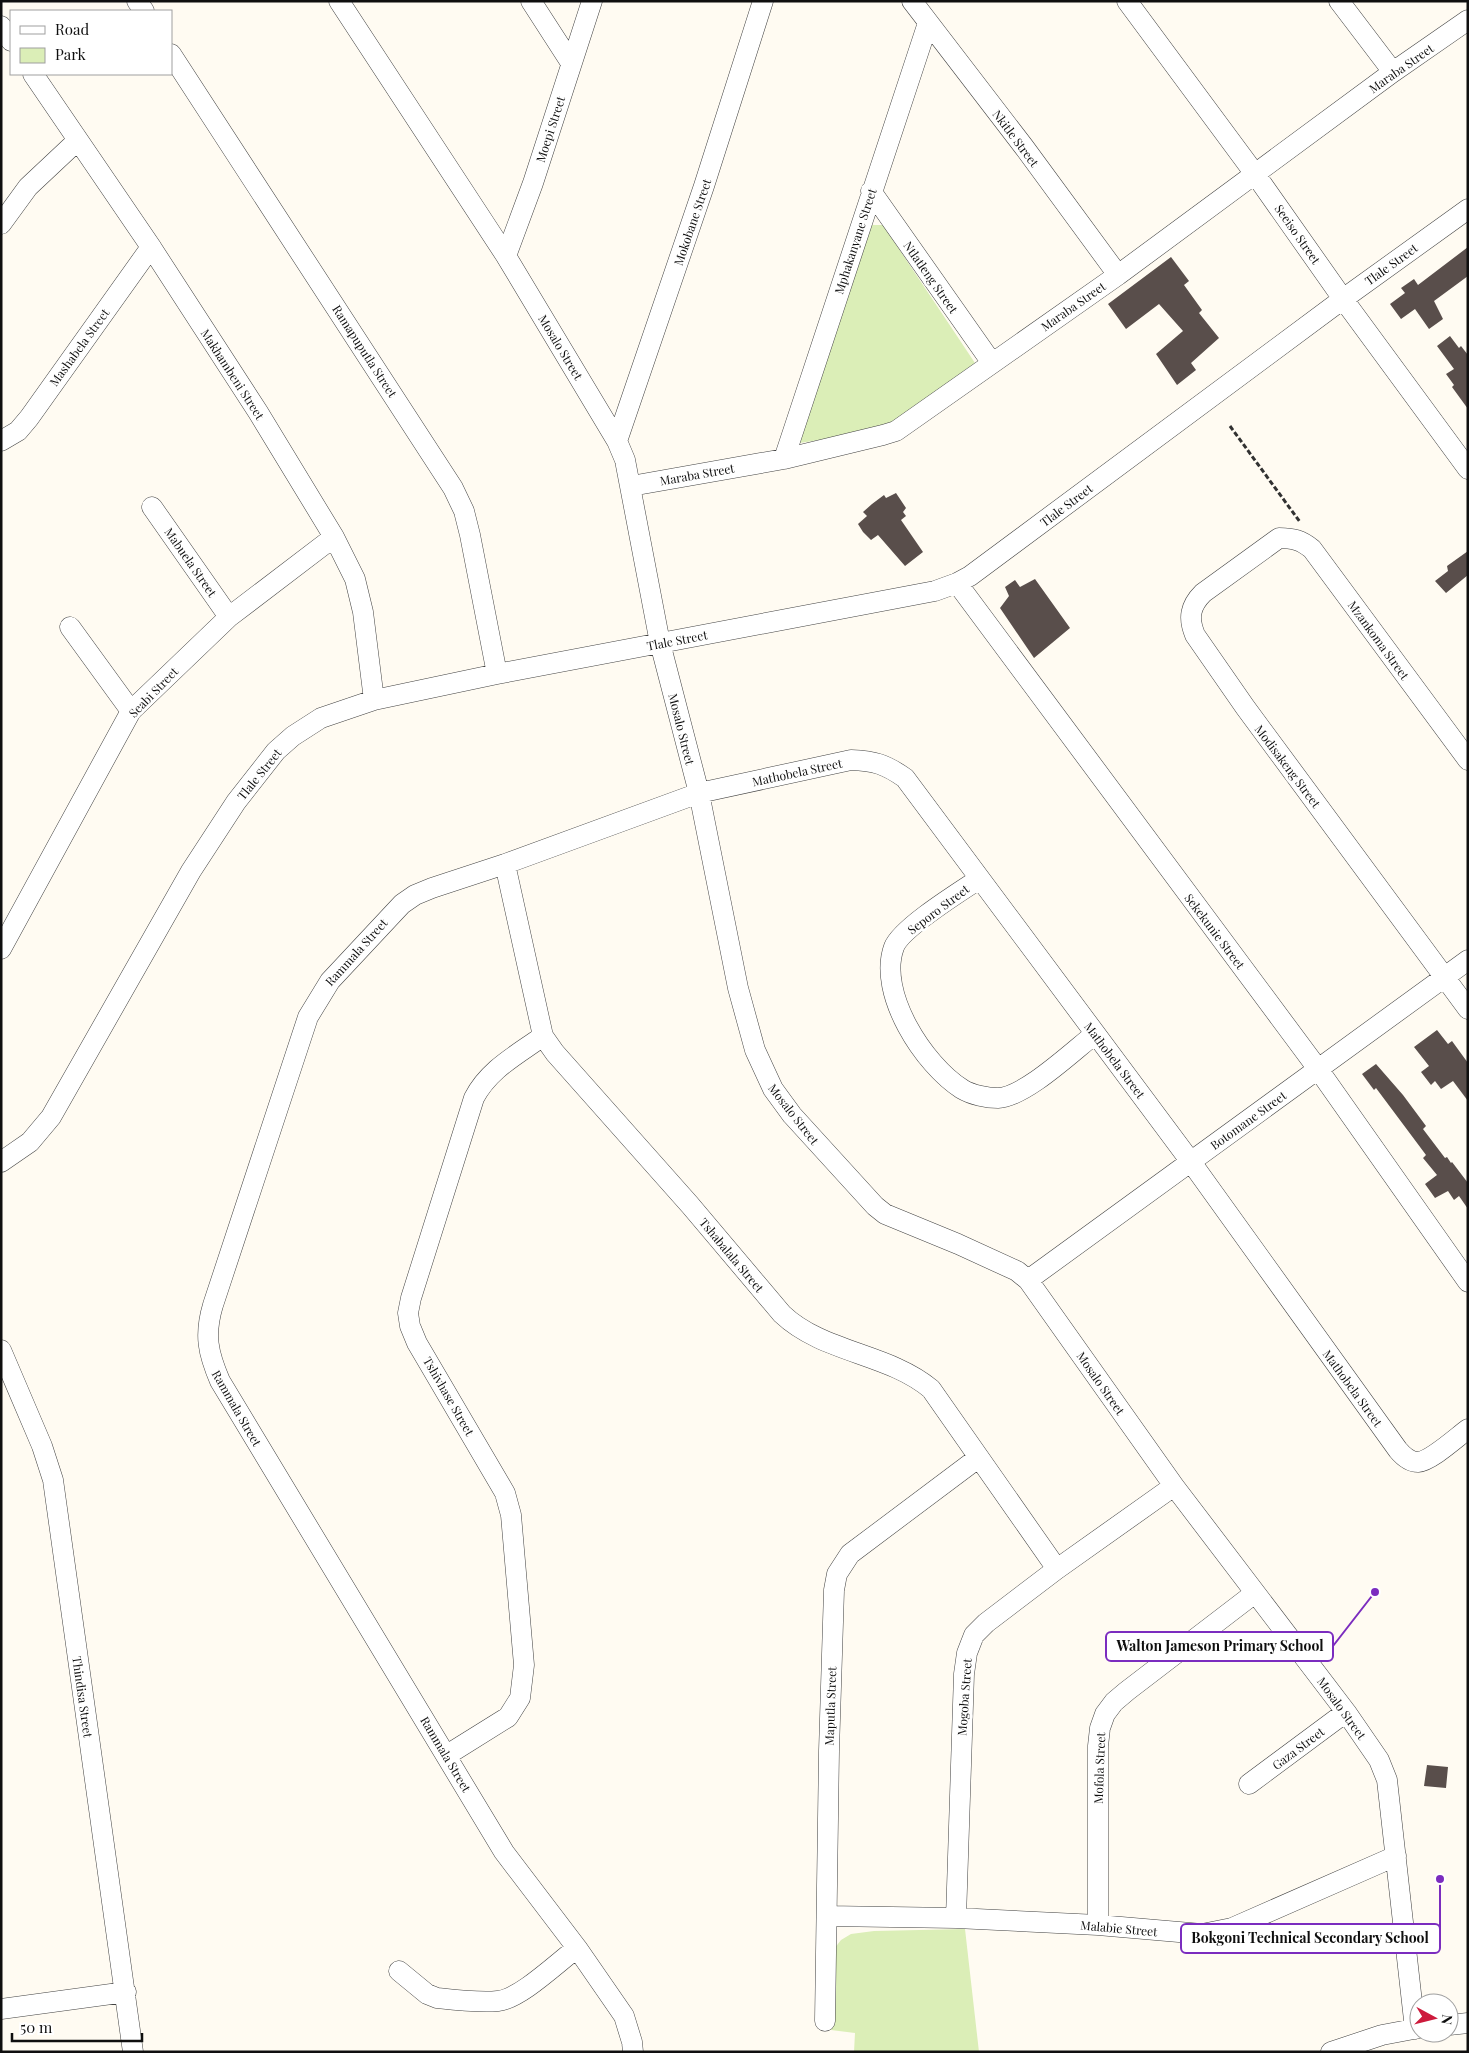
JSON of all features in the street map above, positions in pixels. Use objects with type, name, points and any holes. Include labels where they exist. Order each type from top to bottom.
[{"type":"street","name":"Mosalo Street","points":[[339,1],[506,256],[617,441],[631,486],[660,643],[698,793],[743,1006],[755,1050],[773,1090],[813,1139],[875,1206],[885,1214],[966,1248],[1017,1272],[1028,1280],[1174,1486],[1346,1712],[1379,1760],[1385,1774],[1413,1993]]},
{"type":"street","points":[[531,1],[571,63]]},
{"type":"street","name":"Moepi Street","points":[[506,256],[533,184],[592,1]]},
{"type":"street","name":"Mokobane Street","points":[[617,441],[704,186],[763,1]]},
{"type":"street","name":"Nkitle Street","points":[[912,1],[1024,147],[1118,275]]},
{"type":"street","name":"Seeiso Street","points":[[1126,1],[1255,174],[1343,299],[1468,468]]},
{"type":"street","points":[[1339,1],[1393,72]]},
{"type":"street","name":"Maraba Street","points":[[631,486],[784,459],[883,436],[896,430],[1118,275],[1393,72],[1468,20]]},
{"type":"street","name":"Mphakanyane Street","points":[[784,459],[928,23]]},
{"type":"street","points":[[1,26],[10,40]]},
{"type":"street","name":"Ramapuputla Street","points":[[172,56],[453,488],[464,511],[470,535],[497,674]]},
{"type":"street","name":"Makhambeni Street","points":[[34,75],[151,247],[258,412],[334,537],[355,579],[362,612],[374,700]]},
{"type":"street","points":[[1,224],[28,187],[77,141]]},
{"type":"street","name":"Ntlatleng Street","points":[[871,191],[992,363]]},
{"type":"street","name":"Tlale Street","points":[[1,1162],[30,1142],[51,1117],[191,871],[236,802],[276,751],[293,736],[321,718],[374,700],[497,674],[934,591],[957,584],[1468,208]]},
{"type":"street","name":"Mashabela Street","points":[[1,441],[18,431],[151,247]]},
{"type":"street","name":"Mabuela Street","points":[[152,507],[230,617]]},
{"type":"street","name":"Seabi Street","points":[[1,949],[9,913],[131,711],[230,617],[334,537]]},
{"type":"street","name":"Modisakeng Street","points":[[1306,544],[1292,538],[1279,538],[1202,593],[1190,611],[1191,625],[1195,635],[1245,707],[1468,1009]]},
{"type":"street","name":"Mzankoma Street","points":[[1306,544],[1312,549],[1468,760]]},
{"type":"street","name":"Sekekunie Street","points":[[957,584],[1318,1069],[1468,1282]]},
{"type":"street","points":[[70,627],[131,711]]},
{"type":"street","name":"Mathobela Street","points":[[698,793],[851,760],[872,761],[889,767],[905,778],[1191,1162],[1406,1458],[1418,1462],[1427,1459],[1468,1429]]},
{"type":"street","name":"Rammala Street","points":[[633,2052],[624,2016],[577,1948],[504,1852],[220,1381],[211,1361],[207,1336],[208,1322],[308,1018],[321,992],[362,946],[402,904],[432,888],[505,864],[698,793]]},
{"type":"street","name":"Tshabalala Street","points":[[505,864],[543,1036],[573,1076],[690,1205],[794,1326],[906,1373],[921,1381],[939,1399],[978,1458],[1057,1569]]},
{"type":"street","name":"Seporo Street","points":[[979,878],[914,924],[894,946],[891,971],[895,1000],[910,1032],[938,1067],[962,1089],[981,1096],[1000,1098],[1022,1091],[1095,1034]]},
{"type":"street","name":"Botomane Street","points":[[1028,1280],[1468,960]]},
{"type":"street","name":"Tshivhase Street","points":[[447,1755],[508,1717],[520,1698],[524,1666],[511,1515],[505,1493],[418,1343],[410,1326],[408,1312],[416,1280],[474,1098],[482,1084],[493,1071],[543,1036]]},
{"type":"street","name":"Thindisa Street","points":[[3,1357],[42,1446],[53,1480],[133,2052]]},
{"type":"street","name":"Maputla Street","points":[[825,2021],[829,1732],[834,1590],[837,1574],[850,1554],[978,1458]]},
{"type":"street","name":"Mogoba Street","points":[[956,1918],[964,1674],[967,1652],[974,1635],[986,1623],[1057,1569],[1174,1486]]},
{"type":"street","name":"Mofola Street","points":[[1098,1925],[1098,1746],[1100,1728],[1105,1714],[1127,1690],[1255,1592]]},
{"type":"street","name":"Gaza Street","points":[[1249,1784],[1346,1712]]},
{"type":"street","name":"Malabie Street","points":[[827,1916],[956,1918],[1098,1925],[1184,1934],[1202,1934],[1219,1932],[1396,1856]]},
{"type":"street","points":[[399,1971],[427,1994],[437,1998],[498,2001],[508,1999],[521,1991],[577,1948]]},
{"type":"street","points":[[1,2010],[126,1992]]},
{"type":"street","points":[[1330,2052],[1382,2035],[1409,2030]]},
{"type":"path","points":[[1230,426],[1304,527],[1306,544]]},
{"type":"green space","points":[[869,225],[883,225],[975,363],[881,431],[799,443]]},
{"type":"green space","points":[[965,1929],[979,2052],[854,2052],[855,2033],[831,2030],[831,1963],[834,1949],[841,1940],[851,1934],[874,1931]]},
{"type":"building","points":[[1468,247],[1468,276],[1434,301],[1443,319],[1429,329],[1415,309],[1401,319],[1390,304],[1405,293],[1401,288],[1414,279],[1418,285]]},
{"type":"building","points":[[1171,257],[1189,281],[1184,285],[1202,310],[1199,313],[1219,338],[1191,363],[1196,370],[1177,385],[1156,354],[1183,331],[1159,304],[1126,329],[1108,304]]},
{"type":"building","points":[[1450,336],[1459,348],[1461,346],[1468,355],[1468,409],[1452,387],[1454,385],[1446,374],[1454,369],[1437,346]]},
{"type":"building","points":[[896,493],[906,508],[903,512],[906,516],[901,520],[923,552],[905,566],[878,535],[871,540],[858,524],[867,516],[863,512],[872,504],[884,495],[886,498]]},
{"type":"building","points":[[1468,551],[1468,575],[1446,593],[1435,581],[1448,571],[1447,566]]},
{"type":"building","points":[[1035,579],[1070,628],[1034,658],[1000,608],[1009,596],[1005,587],[1015,580],[1020,587]]},
{"type":"building","points":[[1437,1030],[1448,1044],[1452,1041],[1468,1063],[1468,1101],[1453,1081],[1441,1089],[1435,1081],[1431,1085],[1421,1072],[1429,1066],[1414,1047]]},
{"type":"building","points":[[1376,1064],[1403,1095],[1426,1126],[1423,1129],[1445,1158],[1447,1157],[1452,1162],[1468,1183],[1468,1209],[1459,1196],[1454,1200],[1448,1191],[1435,1198],[1425,1184],[1437,1175],[1423,1158],[1426,1155],[1376,1088],[1374,1090],[1362,1074]]},
{"type":"building","points":[[1427,1765],[1448,1767],[1446,1788],[1424,1786]]},
{"type":"place","name":"Walton Jameson Primary School","points":[[1375,1592]]},
{"type":"place","name":"Bokgoni Technical Secondary School","points":[[1440,1879]]}]
